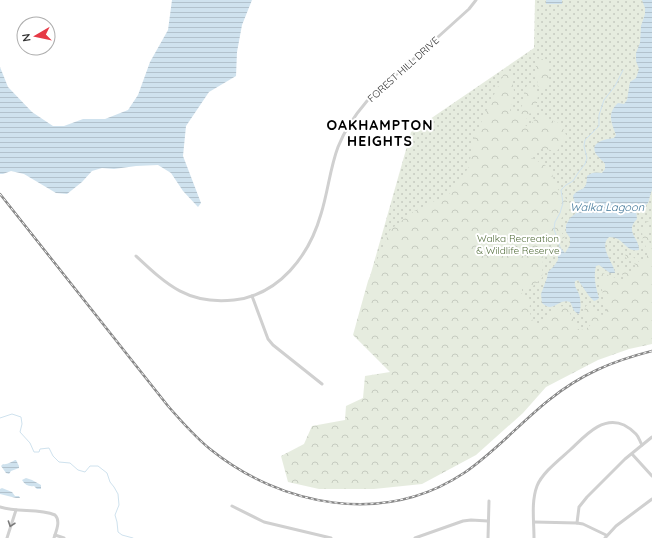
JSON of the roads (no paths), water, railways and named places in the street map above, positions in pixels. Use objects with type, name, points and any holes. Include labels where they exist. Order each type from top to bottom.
[{"type":"street","name":"FOREST HILL DRIVE","points":[[136,256],[157,275],[181,292],[207,300],[217,301],[252,296],[269,288],[281,280],[303,255],[313,236],[321,214],[339,145],[348,127],[360,109],[469,9],[476,0]]},
{"type":"street","points":[[252,296],[268,339],[273,345],[322,384]]},
{"type":"street","points":[[534,538],[534,499],[537,485],[551,467],[593,429],[604,423],[620,424],[628,427],[636,435],[642,445]]},
{"type":"street","points":[[577,523],[579,508],[586,497],[614,469],[652,437]]},
{"type":"street","points":[[632,454],[652,476]]},
{"type":"street","points":[[534,522],[583,524],[606,537],[616,526],[652,499]]},
{"type":"street","points":[[488,538],[489,501]]},
{"type":"street","points":[[232,506],[264,522],[331,538]]},
{"type":"street","points":[[0,507],[55,515],[58,520],[54,537],[64,538]]},
{"type":"street","points":[[7,538],[16,510]]},
{"type":"street","points":[[415,538],[463,521],[488,520]]},
{"type":"water","points":[[172,0],[252,0],[242,25],[237,52],[236,76],[209,92],[186,126],[183,156],[201,203],[198,207],[183,191],[171,173],[158,165],[114,169],[102,168],[92,171],[82,182],[67,194],[56,193],[24,174],[11,171],[0,174],[0,67],[8,87],[32,112],[53,126],[64,126],[83,119],[105,119],[128,110],[138,95],[150,62],[168,30]]},
{"type":"water","points":[[546,0],[562,0],[562,4],[546,4]]},
{"type":"water","name":"Walka Lagoon","points":[[642,0],[652,0],[652,190],[647,204],[636,210],[637,219],[632,228],[632,232],[639,246],[639,250],[631,249],[618,239],[609,237],[605,245],[615,273],[610,273],[599,265],[596,266],[595,278],[599,298],[594,301],[578,280],[575,281],[575,286],[580,299],[579,314],[574,311],[570,302],[566,301],[550,307],[546,306],[542,303],[541,294],[548,272],[558,260],[558,249],[560,247],[565,253],[570,245],[570,238],[566,232],[566,225],[570,218],[576,213],[573,196],[575,193],[584,188],[587,182],[587,176],[598,172],[602,173],[605,169],[605,164],[594,150],[595,147],[599,142],[614,138],[616,135],[611,118],[612,110],[618,103],[624,104],[627,100],[630,82],[636,78],[639,69],[636,61],[636,53],[640,43],[641,26],[645,14],[645,8]]},
{"type":"water","points":[[15,460],[19,468],[11,471],[9,474],[6,473],[1,466]]},
{"type":"water","points":[[26,478],[41,485],[41,489],[37,489],[34,486],[29,486],[26,484],[22,480]]},
{"type":"water","points":[[2,488],[12,492],[15,496],[19,496],[20,498],[0,494],[0,489]]},
{"type":"waterway","points":[[560,247],[554,229],[555,222],[563,203],[561,190],[573,181],[585,164],[587,158],[584,146],[585,140],[599,126],[599,115],[604,100],[615,86],[623,70]]},
{"type":"waterway","points":[[0,418],[12,414],[21,417],[22,424],[20,432],[30,443],[34,452],[39,452],[40,449],[49,448],[53,456],[59,462],[70,463],[78,470],[85,472],[90,466],[98,466],[107,473],[110,482],[118,494],[119,505],[115,515],[118,532],[122,535],[133,538]]},
{"type":"railway","points":[[0,194],[168,406],[193,434],[210,449],[238,469],[269,485],[301,496],[334,503],[367,504],[401,500],[433,490],[464,473],[475,465],[538,409],[573,383],[611,364],[652,351]]},
{"type":"district","name":"OAKHAMPTON HEIGHTS","points":[[380,134]]},
{"type":"park label","name":"Walka Recreation & Wildlife Reserve","points":[[518,244]]}]
